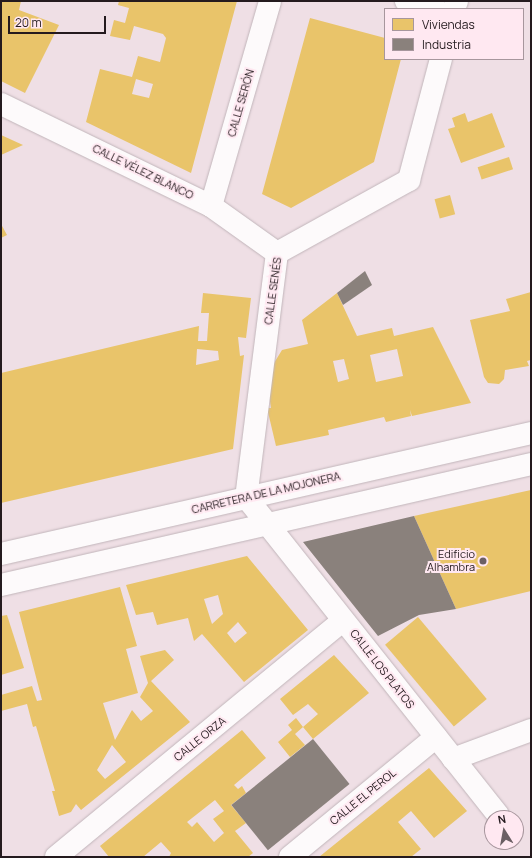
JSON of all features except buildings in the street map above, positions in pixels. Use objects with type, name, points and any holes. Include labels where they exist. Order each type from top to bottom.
[{"type":"street","name":"CALLE SERÓN","points":[[211,206],[270,1]]},
{"type":"street","points":[[406,1],[432,8]]},
{"type":"street","name":"CALLE SENÉS","points":[[246,497],[277,252],[409,180],[441,60]]},
{"type":"street","name":"CALLE VÉLEZ BLANCO","points":[[1,104],[211,206],[277,252]]},
{"type":"street","name":"CARRETERA DE LA MOJONERA","points":[[1,554],[531,433]]},
{"type":"street","points":[[1,585],[267,523],[531,464]]},
{"type":"street","points":[[246,497],[267,523]]},
{"type":"street","name":"CALLE LOS PLATOS","points":[[267,523],[494,810]]},
{"type":"street","name":"CALLE ORZA","points":[[56,857],[344,620]]},
{"type":"street","points":[[453,759],[531,730]]},
{"type":"street","name":"CALLE EL PEROL","points":[[290,857],[436,738]]},
{"type":"place","name":"Edificio Alhambra","points":[[483,561]]}]
